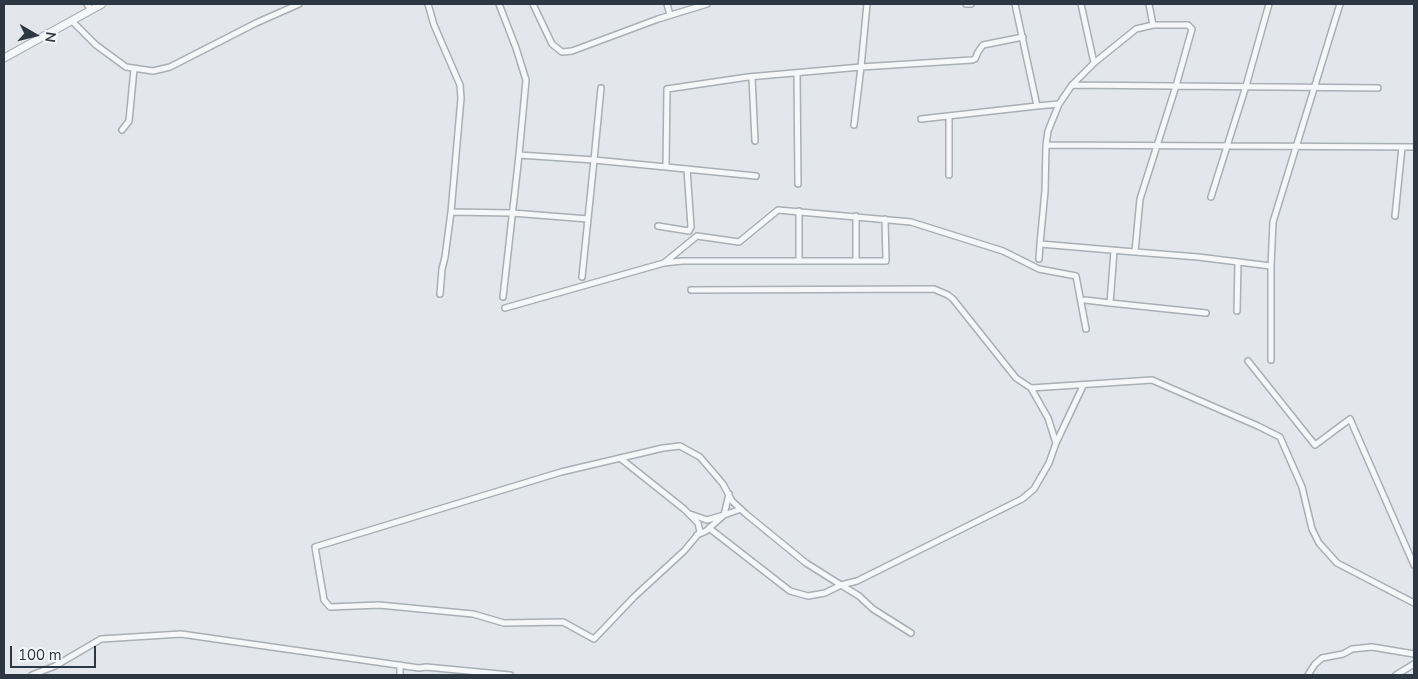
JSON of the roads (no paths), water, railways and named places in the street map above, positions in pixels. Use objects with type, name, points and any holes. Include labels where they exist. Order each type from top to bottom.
[{"type":"street","points":[[4,58],[72,21],[89,7],[102,4]]},
{"type":"street","points":[[72,21],[96,45],[126,67],[153,71],[170,67],[256,23],[299,4]]},
{"type":"street","points":[[428,4],[434,25],[460,85],[461,98],[451,212],[440,294]]},
{"type":"street","points":[[499,4],[526,80],[503,297]]},
{"type":"street","points":[[533,4],[552,44],[562,52],[572,51],[670,15],[708,4]]},
{"type":"street","points":[[666,4],[670,15]]},
{"type":"street","points":[[854,126],[862,67],[867,4]]},
{"type":"street","points":[[966,4],[971,4]]},
{"type":"street","points":[[1015,4],[1037,106]]},
{"type":"street","points":[[1081,4],[1094,63]]},
{"type":"street","points":[[1149,4],[1153,25]]},
{"type":"street","points":[[1211,197],[1246,86],[1269,4]]},
{"type":"street","points":[[1271,360],[1271,266],[1274,222],[1340,4]]},
{"type":"street","points":[[1039,259],[1045,191],[1046,146],[1048,131],[1059,104],[1072,85],[1094,63],[1136,28],[1153,25],[1188,25],[1192,29],[1140,199],[1135,252]]},
{"type":"street","points":[[666,167],[667,89],[752,76],[972,60],[975,59],[983,45],[1023,37]]},
{"type":"street","points":[[122,130],[129,121],[134,69]]},
{"type":"street","points":[[797,74],[798,184]]},
{"type":"street","points":[[752,76],[755,141]]},
{"type":"street","points":[[1072,85],[1378,88]]},
{"type":"street","points":[[582,277],[601,88]]},
{"type":"street","points":[[921,119],[1059,104]]},
{"type":"street","points":[[949,116],[949,176]]},
{"type":"street","points":[[1046,146],[1414,147]]},
{"type":"street","points":[[1395,216],[1402,147]]},
{"type":"street","points":[[519,155],[594,160],[756,176]]},
{"type":"street","points":[[658,226],[689,231],[691,228],[687,169]]},
{"type":"street","points":[[664,263],[697,236],[739,242],[778,210],[911,222],[1003,251],[1038,269],[1076,276],[1086,329]]},
{"type":"street","points":[[799,211],[799,261]]},
{"type":"street","points":[[451,212],[512,213],[588,219]]},
{"type":"street","points":[[856,216],[856,261]]},
{"type":"street","points":[[505,308],[664,263],[886,261],[885,219]]},
{"type":"street","points":[[1040,244],[1271,266]]},
{"type":"street","points":[[1110,303],[1114,251]]},
{"type":"street","points":[[1237,311],[1238,262]]},
{"type":"street","points":[[691,290],[934,290],[948,295],[1016,378],[1031,388],[1048,418],[1056,443]]},
{"type":"street","points":[[1085,300],[1206,313]]},
{"type":"street","points":[[1248,361],[1315,445],[1350,419],[1414,565]]},
{"type":"street","points":[[1031,388],[1152,380],[1280,437],[1302,488],[1312,529],[1319,543],[1337,562],[1414,603]]},
{"type":"street","points":[[709,528],[790,591],[808,596],[826,593],[902,560],[1022,499],[1041,479],[1083,386]]},
{"type":"street","points":[[620,458],[698,523],[700,532],[684,551],[634,597],[594,639],[563,622],[546,624],[504,623],[473,614],[379,605],[330,607],[324,600],[315,547],[561,472],[620,458],[664,448],[680,446],[700,457],[723,484],[732,501],[806,564],[859,596],[874,609],[912,633]]},
{"type":"street","points":[[697,536],[724,515],[729,494]]},
{"type":"street","points":[[688,514],[707,520],[741,509]]},
{"type":"street","points":[[32,675],[56,666],[101,640],[181,634],[420,668],[510,675]]},
{"type":"street","points":[[1308,675],[1315,664],[1322,658],[1342,654],[1352,649],[1372,647],[1414,654]]},
{"type":"street","points":[[1396,675],[1414,664]]},
{"type":"street","points":[[400,665],[400,675]]},
{"type":"street","points":[[420,668],[422,675]]}]
